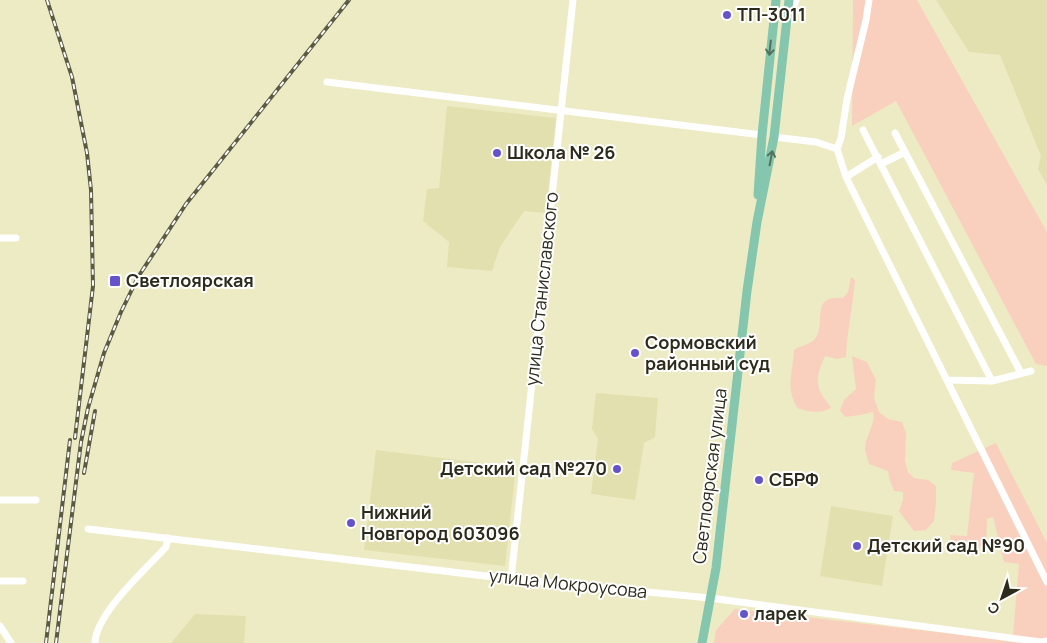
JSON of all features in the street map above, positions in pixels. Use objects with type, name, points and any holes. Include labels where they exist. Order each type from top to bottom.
[{"type":"main road","points":[[757,222],[762,135],[774,0]]},
{"type":"main road","points":[[757,222],[774,136],[789,0]]},
{"type":"main road","points":[[762,135],[774,136]]},
{"type":"main road","name":"Светлоярская улица","points":[[702,643],[716,568],[757,222]]},
{"type":"street","name":"улица Станиславского","points":[[511,579],[573,0]]},
{"type":"street","points":[[786,30],[796,0]]},
{"type":"street","points":[[869,0],[841,138],[836,149],[846,177],[1047,582]]},
{"type":"street","points":[[327,82],[762,135]]},
{"type":"street","points":[[863,130],[992,381]]},
{"type":"street","points":[[895,133],[1021,374]]},
{"type":"street","points":[[774,136],[816,142],[836,149]]},
{"type":"street","points":[[846,177],[879,161],[905,152]]},
{"type":"street","points":[[0,238],[16,238]]},
{"type":"street","points":[[947,380],[992,381],[1031,370]]},
{"type":"street","points":[[0,500],[36,500]]},
{"type":"street","name":"улица Мокроусова","points":[[88,529],[511,579],[710,598],[1040,642],[1047,640]]},
{"type":"street","points":[[95,643],[95,635],[110,609],[166,547],[168,538]]},
{"type":"street","points":[[0,581],[23,581]]},
{"type":"street","points":[[0,626],[11,643]]},
{"type":"shaded area","points":[[853,0],[917,0],[1047,232],[1047,366],[1036,364],[896,101],[852,126]]},
{"type":"shaded area","points":[[936,0],[1047,0],[1047,185],[1038,169],[1041,156],[1000,55],[969,52]]},
{"type":"shaded area","name":"Школа № 26","points":[[447,106],[556,118],[546,213],[524,211],[500,247],[492,271],[447,267],[449,242],[423,221],[427,189],[439,188]]},
{"type":"shaded area","points":[[851,277],[855,280],[846,357],[837,359],[825,356],[819,373],[820,391],[831,408],[814,412],[797,408],[791,393],[794,350],[815,339],[819,329],[823,304],[833,298],[843,298],[848,292]]},
{"type":"shaded area","points":[[852,356],[867,362],[876,380],[874,398],[879,412],[888,419],[902,422],[906,433],[905,461],[908,472],[914,478],[928,480],[936,486],[934,521],[926,530],[914,531],[899,511],[903,500],[903,492],[894,491],[888,471],[869,464],[865,448],[874,416],[873,412],[845,417],[840,410],[844,400],[856,389]]},
{"type":"shaded area","name":"Детский сад №270","points":[[596,393],[658,398],[655,437],[644,443],[635,500],[591,494],[598,439],[592,429]]},
{"type":"shaded area","points":[[996,443],[1047,543],[1047,638],[1013,636],[1019,564],[1004,562],[993,517],[987,519],[986,548],[951,542],[950,535],[967,536],[974,473],[951,470],[952,463]]},
{"type":"shaded area","points":[[376,450],[516,467],[505,566],[364,550]]},
{"type":"shaded area","name":"Детский сад №90","points":[[831,506],[893,516],[882,586],[820,576]]},
{"type":"shaded area","points":[[735,609],[1034,643],[714,643],[716,630]]},
{"type":"shaded area","points":[[195,614],[246,616],[244,643],[171,643]]},
{"type":"railway","points":[[47,0],[72,77],[87,153],[91,190],[93,286],[75,438]]},
{"type":"railway","points":[[56,643],[81,442],[88,408],[104,353],[121,312],[138,277],[186,204],[349,0]]},
{"type":"railway","points":[[84,473],[95,411]]},
{"type":"railway","points":[[46,643],[70,440]]},
{"type":"place","name":"ТП-3011","points":[[727,15]]},
{"type":"place","name":"Школа № 26","points":[[497,153]]},
{"type":"place","name":"Светлоярская","points":[[115,281]]},
{"type":"place","name":"Сормовский районный суд","points":[[635,353]]},
{"type":"place","name":"Детский сад №270","points":[[617,469]]},
{"type":"place","name":"СБРФ","points":[[759,480]]},
{"type":"place","name":"Нижний Новгород 603096","points":[[351,523]]},
{"type":"place","name":"Детский сад №90","points":[[857,546]]},
{"type":"place","name":"ларек","points":[[744,614]]}]
